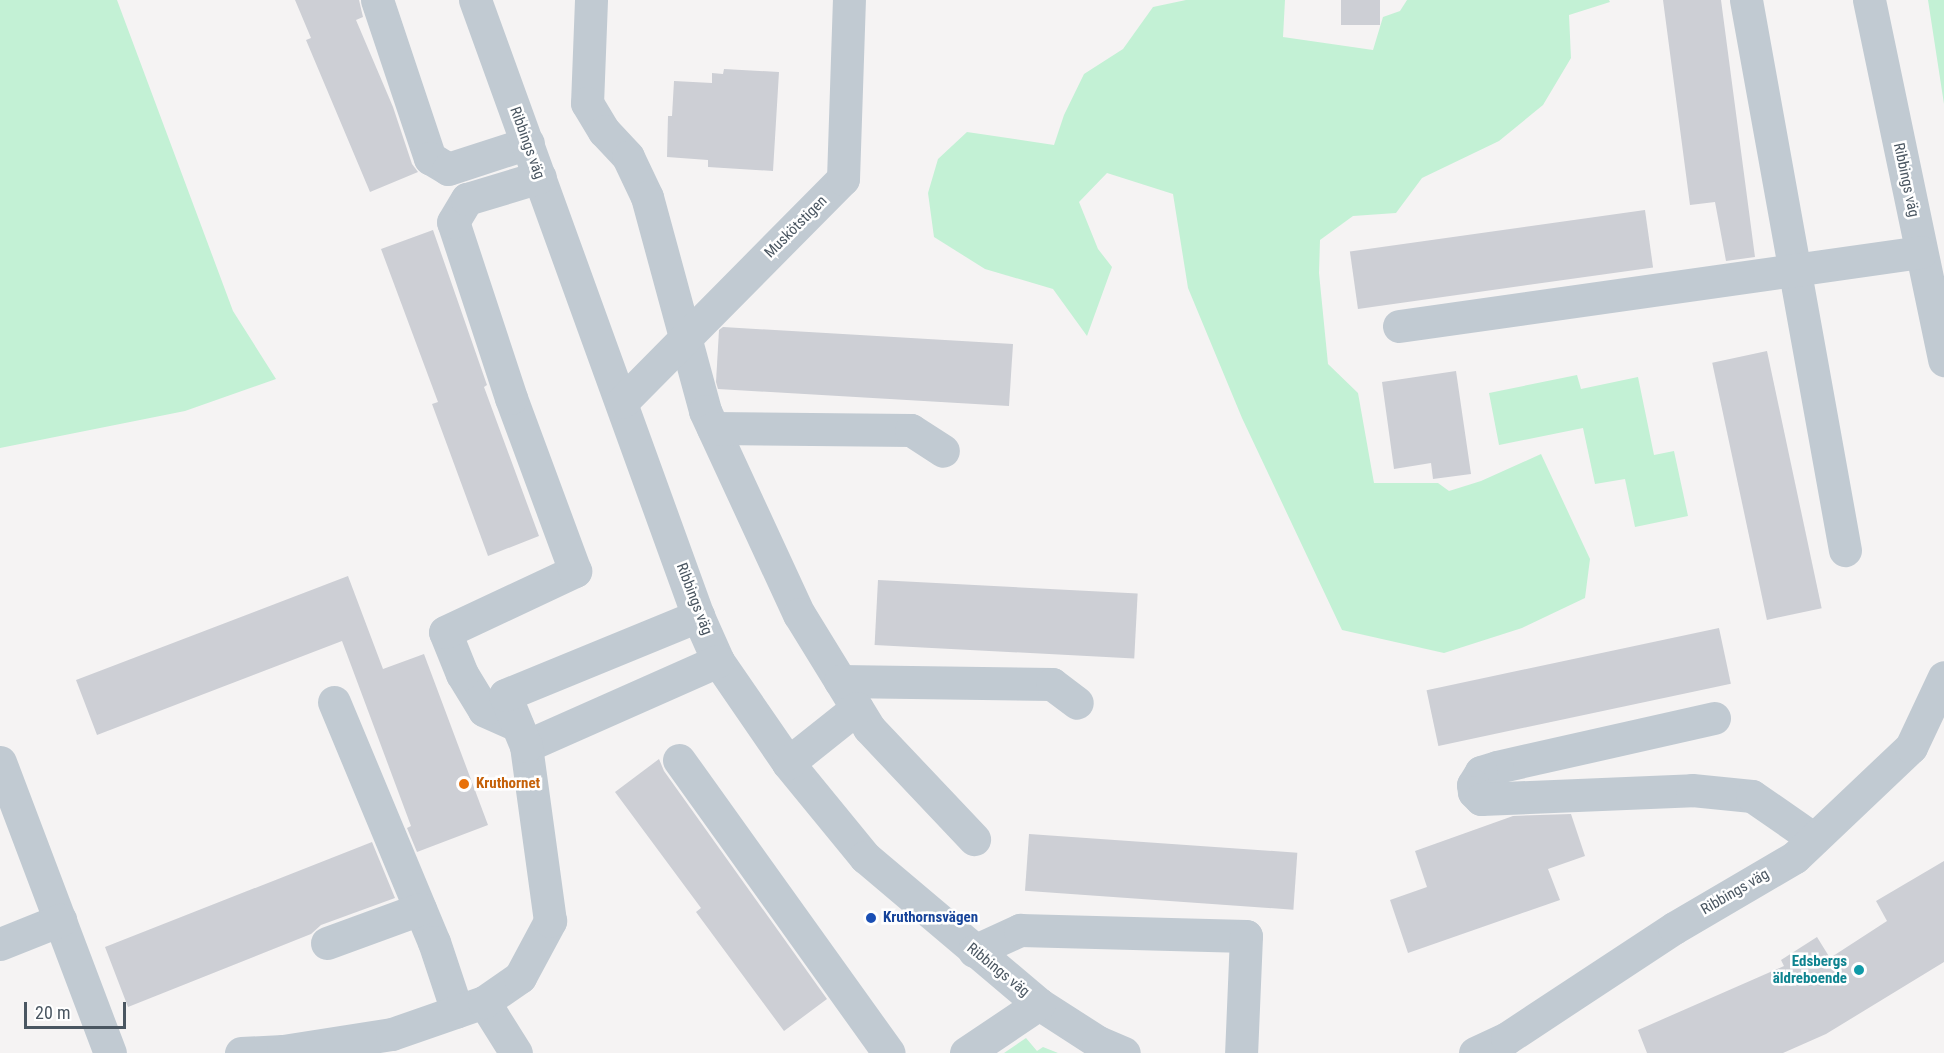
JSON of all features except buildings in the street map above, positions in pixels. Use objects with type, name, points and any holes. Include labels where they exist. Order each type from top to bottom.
[{"type":"street","points":[[377,0],[430,158],[448,169],[528,143]]},
{"type":"street","name":"Ribbings väg","points":[[475,0],[698,616],[718,661],[788,763],[865,857],[1039,1004],[1098,1042],[1124,1053]]},
{"type":"street","points":[[591,0],[587,103],[604,131],[628,157],[647,197],[705,411],[799,614],[869,728],[974,839]]},
{"type":"street","name":"Muskötstigen","points":[[622,402],[843,179],[849,0]]},
{"type":"street","points":[[1746,0],[1845,550]]},
{"type":"street","name":"Ribbings väg","points":[[1869,0],[1944,360]]},
{"type":"street","points":[[522,735],[484,710],[462,674],[445,632],[575,571],[511,398],[453,222],[467,199],[540,177]]},
{"type":"street","points":[[1399,326],[1921,252]]},
{"type":"street","points":[[713,428],[911,430],[944,451]]},
{"type":"street","points":[[241,1053],[283,1051],[392,1034],[471,1006],[520,976],[550,921],[522,735],[505,695],[698,616]]},
{"type":"street","points":[[522,735],[718,661]]},
{"type":"street","name":"Ribbings väg","points":[[1475,1053],[1507,1038],[1674,928],[1795,857],[1911,747],[1944,677]]},
{"type":"street","points":[[840,681],[1052,684],[1077,704]]},
{"type":"street","points":[[334,702],[420,909],[471,1006],[516,1053]]},
{"type":"street","points":[[788,763],[857,708]]},
{"type":"street","points":[[1714,718],[1497,767],[1481,772],[1473,785],[1474,792],[1481,800],[1692,790],[1752,796],[1814,839]]},
{"type":"street","points":[[679,760],[889,1053]]},
{"type":"street","points":[[0,762],[110,1053]]},
{"type":"street","points":[[327,943],[420,909]]},
{"type":"street","points":[[0,944],[60,920]]},
{"type":"street","points":[[974,951],[1020,930],[1246,936],[1241,1053]]},
{"type":"street","points":[[966,1053],[1039,1004]]},
{"type":"green space","points":[[0,0],[117,0],[233,311],[276,379],[185,411],[0,448]]},
{"type":"green space","points":[[1186,0],[1285,0],[1283,37],[1373,50],[1383,17],[1400,11],[1407,0],[1609,0],[1610,2],[1569,15],[1571,58],[1543,105],[1499,141],[1422,178],[1396,213],[1353,216],[1320,240],[1319,273],[1328,364],[1358,393],[1374,483],[1438,483],[1449,491],[1481,481],[1541,454],[1590,559],[1585,598],[1522,628],[1444,653],[1342,630],[1242,418],[1188,288],[1173,194],[1107,173],[1079,202],[1098,249],[1112,267],[1087,336],[1053,289],[985,269],[934,237],[928,193],[938,159],[967,132],[1054,145],[1064,115],[1084,74],[1123,49],[1153,7]]},
{"type":"green space","points":[[1928,0],[1944,0],[1944,104]]},
{"type":"green space","points":[[1577,375],[1581,389],[1638,377],[1654,455],[1674,451],[1688,516],[1635,527],[1625,479],[1595,484],[1583,428],[1499,445],[1489,393]]},
{"type":"green space","points":[[1026,1038],[1037,1051],[1043,1047],[1058,1053],[1004,1053]]},
{"type":"place","name":"Kruthornet","points":[[464,784]]},
{"type":"place","name":"Kruthornsvägen","points":[[871,918]]},
{"type":"place","name":"Edsbergs äldreboende","points":[[1859,970]]}]
